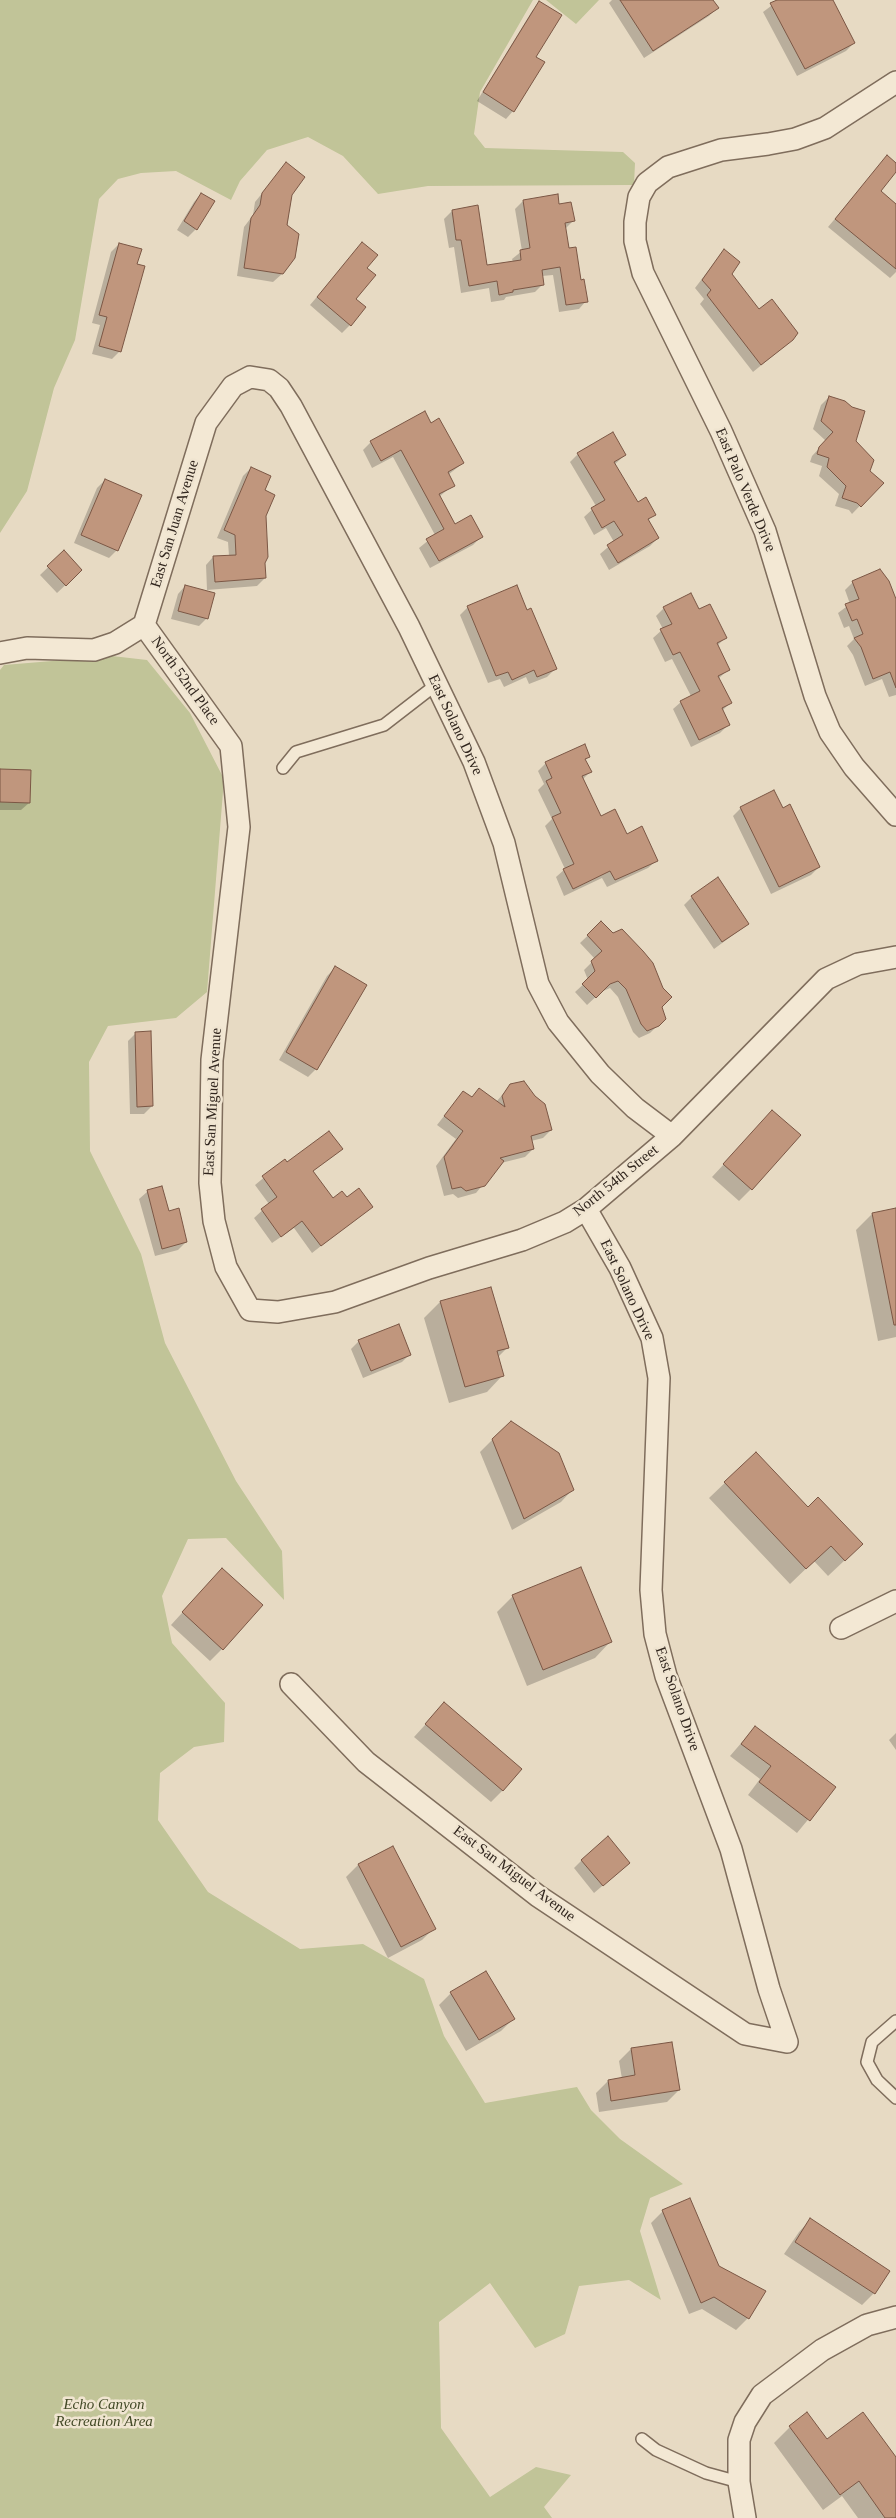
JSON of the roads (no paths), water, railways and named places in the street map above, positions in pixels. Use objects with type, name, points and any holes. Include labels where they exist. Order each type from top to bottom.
[{"type":"street","name":"East Palo Verde Drive","points":[[896,82],[825,128],[795,138],[768,144],[721,150],[697,156],[668,167],[647,183],[639,197],[635,222],[635,241],[643,274],[721,431],[759,516],[815,696],[830,732],[854,767],[896,815]]},
{"type":"street","name":"East Solano Drive","points":[[206,423],[232,386],[250,376],[269,380],[279,388],[291,406],[404,618],[474,762],[504,843],[538,984],[558,1022],[600,1074],[635,1108],[672,1136]]},
{"type":"street","name":"East San Juan Avenue","points":[[144,625],[206,423]]},
{"type":"street","name":"North 52nd Place","points":[[0,653],[27,648],[94,650],[114,644],[144,625],[232,746],[239,827]]},
{"type":"street","name":"East San Miguel Avenue","points":[[239,827],[212,1060],[210,1183],[214,1220],[226,1267],[250,1310]]},
{"type":"street","name":"North 54th Street","points":[[250,1310],[278,1312],[335,1302],[429,1268],[522,1240],[565,1222],[586,1208],[672,1136],[826,979],[858,964],[896,957]]},
{"type":"street","name":"East Solano Drive","points":[[586,1208],[620,1268],[652,1338],[659,1378],[651,1590],[655,1634],[666,1676],[730,1849],[769,1988],[787,2042]]},
{"type":"street","points":[[840,1628],[896,1601]]},
{"type":"street","name":"East San Miguel Avenue","points":[[291,1684],[366,1762],[538,1896],[745,2034],[787,2042]]},
{"type":"street","points":[[745,2518],[739,2482],[739,2440],[745,2422],[762,2396],[822,2350],[867,2325],[896,2317]]},
{"type":"lane","points":[[282,768],[296,752],[384,725],[436,684]]},
{"type":"lane","points":[[896,2021],[872,2042],[867,2062],[877,2080],[896,2098]]},
{"type":"lane","points":[[642,2439],[656,2450],[706,2473],[739,2482]]},
{"type":"park label","name":"Echo Canyon Recreation Area","points":[[104,2414]]}]
